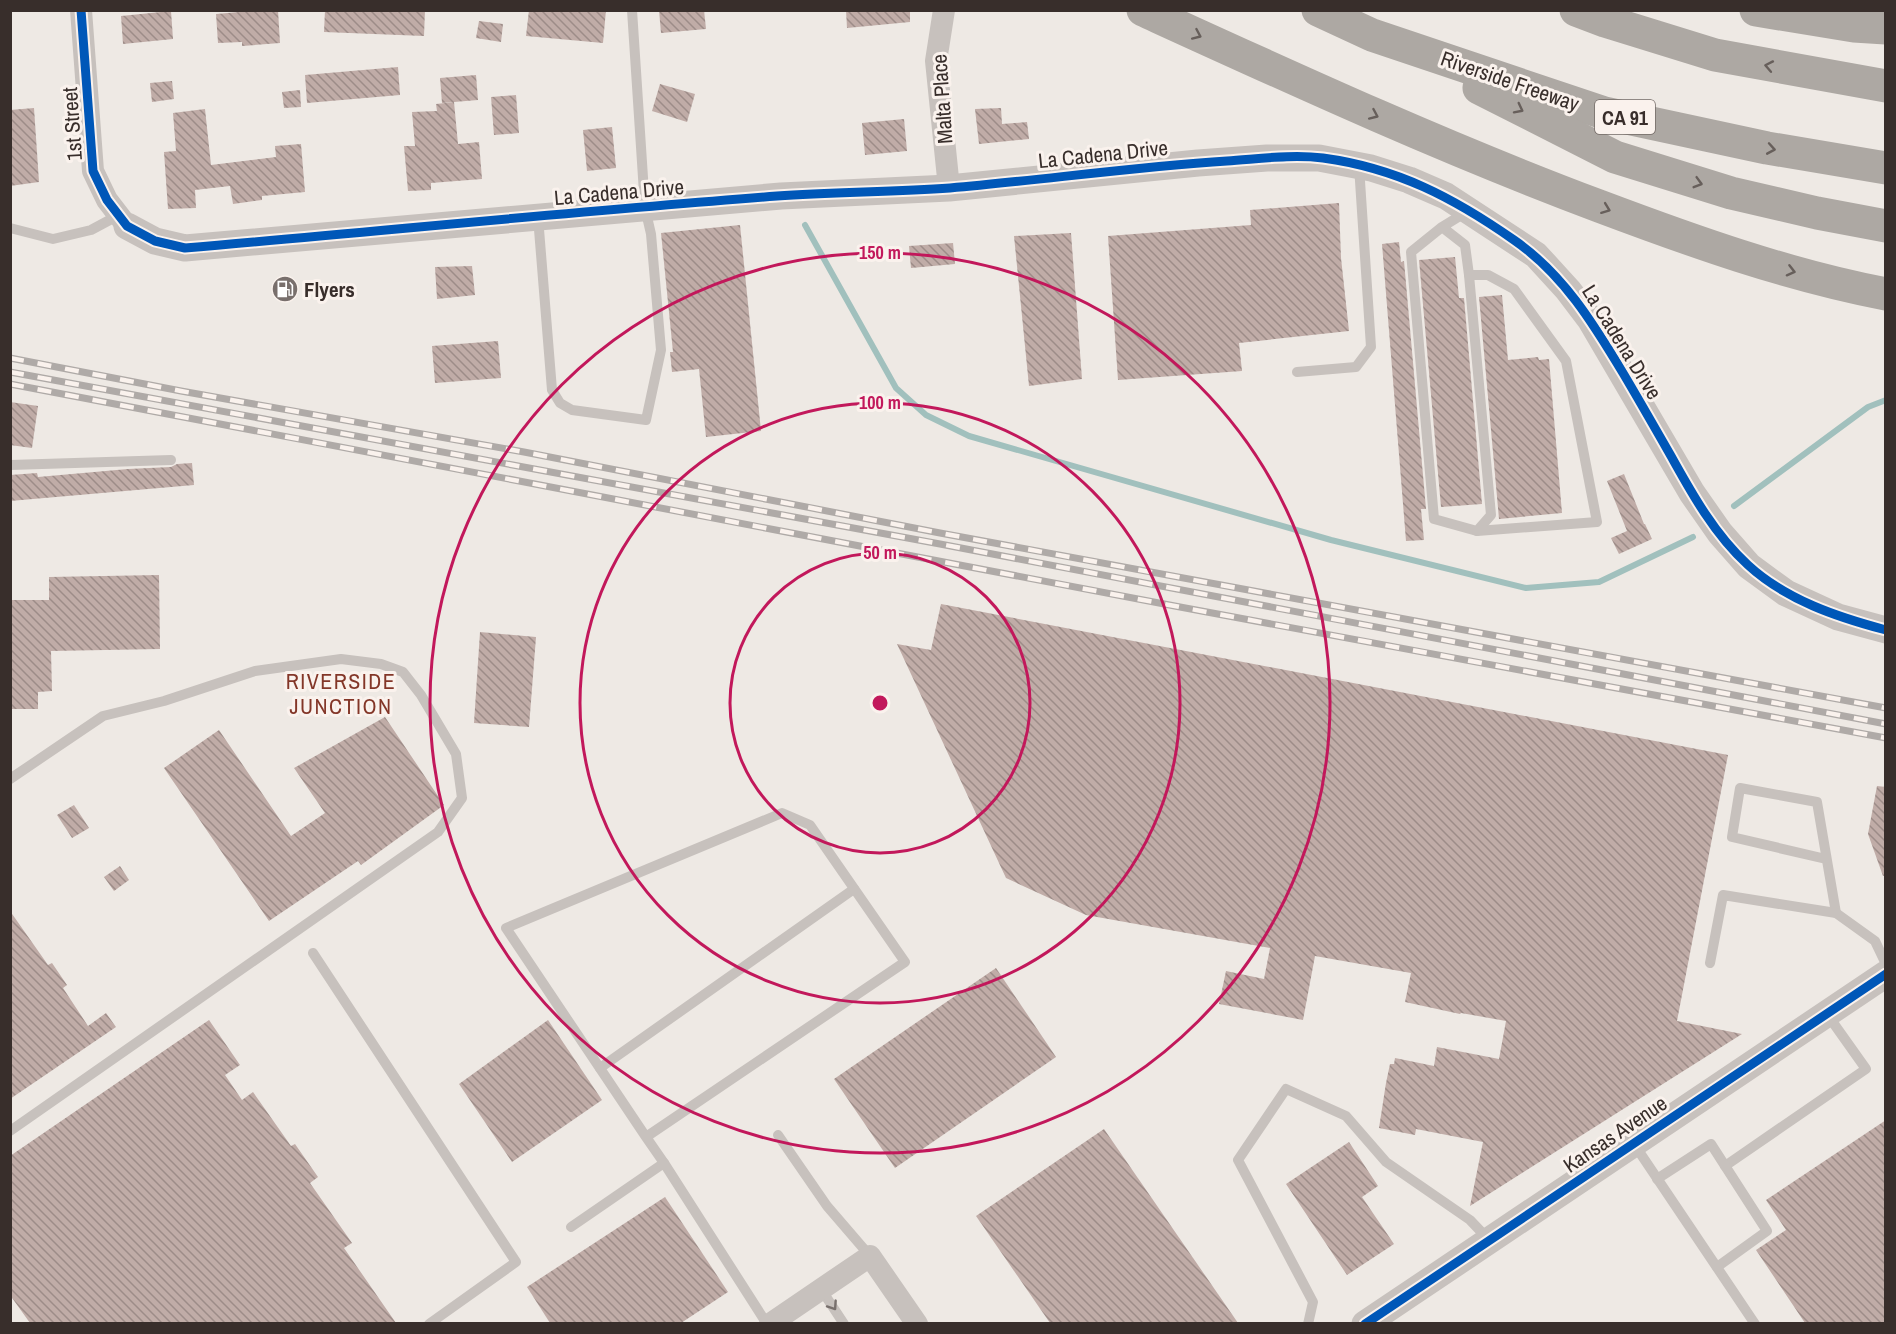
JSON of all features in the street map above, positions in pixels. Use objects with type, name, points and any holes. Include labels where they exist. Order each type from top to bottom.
[{"type":"highway","points":[[1143,10],[1401,127],[1677,236],[1780,268],[1886,294]]},
{"type":"highway","name":"Riverside Freeway","points":[[1318,10],[1372,35],[1604,113],[1767,148],[1886,168]]},
{"type":"highway","points":[[1576,10],[1715,55],[1826,77],[1886,86]]},
{"type":"highway","points":[[1756,10],[1854,26],[1886,28]]},
{"type":"highway","points":[[1372,35],[1615,157],[1731,193],[1838,218],[1886,226]]},
{"type":"highway","points":[[1826,77],[1886,79]]},
{"type":"street","name":"1st Street","points":[[81,10],[93,171],[107,200],[123,220]]},
{"type":"street","name":"Malta Place","points":[[944,10],[936,62],[949,188]]},
{"type":"street","name":"La Cadena Drive","points":[[123,220],[154,241],[185,248],[781,196],[949,188],[1267,158],[1319,158],[1359,166],[1408,180],[1446,196],[1536,255],[1568,290],[1590,319],[1692,493],[1720,533],[1749,566],[1786,593],[1838,617],[1886,630]]},
{"type":"street","name":"Kansas Avenue","points":[[1365,1323],[1886,974]]},
{"type":"street","points":[[768,1323],[870,1256],[917,1323]]},
{"type":"lane","points":[[538,217],[552,390],[560,403],[572,410],[646,420],[661,350],[651,234],[645,208],[632,10]]},
{"type":"lane","points":[[1298,372],[1356,367],[1371,347],[1359,166]]},
{"type":"lane","points":[[1468,211],[1442,227],[1411,252],[1434,519],[1477,531],[1597,522],[1566,362],[1514,290],[1488,275],[1469,275]]},
{"type":"lane","points":[[10,228],[53,239],[123,220]]},
{"type":"lane","points":[[1442,227],[1465,245],[1469,275],[1491,515],[1477,531]]},
{"type":"lane","points":[[10,465],[171,460]]},
{"type":"lane","points":[[10,779],[103,716],[164,701],[255,671],[341,659],[381,664],[403,672],[421,695],[456,754],[462,798],[438,832],[10,1131]]},
{"type":"lane","points":[[1826,859],[1732,837],[1740,788],[1817,802],[1836,913]]},
{"type":"lane","points":[[646,1137],[905,962],[810,825],[782,813],[506,928],[768,1323]]},
{"type":"lane","points":[[600,1068],[854,889]]},
{"type":"lane","points":[[1710,963],[1723,895],[1836,913],[1875,941],[1886,964]]},
{"type":"lane","points":[[314,953],[516,1262],[429,1323]]},
{"type":"lane","points":[[1725,1166],[1866,1069],[1827,1014]]},
{"type":"lane","points":[[1308,1323],[1313,1302],[1238,1160],[1286,1089],[1346,1116],[1386,1162],[1470,1220],[1489,1240]]},
{"type":"lane","points":[[778,1135],[827,1206],[870,1256]]},
{"type":"lane","points":[[1633,1143],[1755,1323]]},
{"type":"lane","points":[[1657,1179],[1711,1144],[1767,1231],[1717,1267]]},
{"type":"lane","points":[[572,1227],[664,1163]]},
{"type":"lane","points":[[821,1289],[844,1323]]},
{"type":"building","points":[[239,10],[278,10],[280,43],[242,46],[242,42],[218,43],[216,14],[239,12]]},
{"type":"building","points":[[325,10],[425,10],[424,36],[324,32]]},
{"type":"building","points":[[529,10],[606,10],[603,43],[526,36]]},
{"type":"building","points":[[659,10],[704,10],[706,29],[661,33]]},
{"type":"building","points":[[846,10],[910,10],[910,22],[847,28]]},
{"type":"building","points":[[171,11],[173,39],[123,44],[121,16]]},
{"type":"building","points":[[479,21],[503,24],[501,42],[476,38]]},
{"type":"building","points":[[398,67],[400,95],[307,103],[305,75]]},
{"type":"building","points":[[476,75],[478,100],[442,103],[440,78]]},
{"type":"building","points":[[172,81],[174,99],[152,102],[150,83]]},
{"type":"building","points":[[660,84],[695,94],[687,122],[652,111]]},
{"type":"building","points":[[300,90],[301,107],[284,108],[282,92]]},
{"type":"building","points":[[516,95],[519,133],[494,135],[491,97]]},
{"type":"building","points":[[454,102],[458,144],[479,142],[482,179],[431,183],[431,190],[408,191],[404,146],[415,146],[412,112],[437,111],[436,104]]},
{"type":"building","points":[[34,108],[39,182],[10,186],[10,110]]},
{"type":"building","points":[[1001,108],[1002,124],[1027,122],[1029,139],[979,144],[975,109]]},
{"type":"building","points":[[205,109],[211,165],[276,157],[275,146],[301,144],[305,192],[262,196],[262,200],[233,204],[230,186],[195,190],[196,208],[168,209],[164,152],[176,151],[173,113]]},
{"type":"building","points":[[904,119],[907,151],[865,155],[862,123]]},
{"type":"building","points":[[612,127],[616,168],[587,171],[583,130]]},
{"type":"building","points":[[1339,203],[1341,258],[1349,331],[1239,343],[1242,371],[1118,380],[1108,236],[1251,225],[1250,210]]},
{"type":"building","points":[[740,225],[761,431],[706,437],[699,369],[672,372],[670,352],[673,352],[661,233]]},
{"type":"building","points":[[1071,233],[1082,379],[1029,386],[1014,236]]},
{"type":"building","points":[[1399,242],[1401,262],[1404,261],[1426,509],[1421,509],[1424,540],[1406,541],[1382,244]]},
{"type":"building","points":[[953,243],[955,264],[911,268],[909,246]]},
{"type":"building","points":[[1455,257],[1459,298],[1464,298],[1482,504],[1441,507],[1419,260]]},
{"type":"building","points":[[472,266],[475,295],[437,299],[435,267]]},
{"type":"building","points":[[1502,295],[1508,360],[1538,357],[1539,360],[1549,359],[1562,513],[1499,519],[1479,297]]},
{"type":"building","points":[[498,341],[501,378],[435,383],[432,346]]},
{"type":"building","points":[[10,402],[38,406],[32,448],[10,445]]},
{"type":"building","points":[[192,463],[194,485],[10,501],[10,475],[37,473],[38,477],[171,467],[177,464]]},
{"type":"building","points":[[1624,474],[1652,539],[1619,554],[1611,538],[1627,531],[1607,481]]},
{"type":"building","points":[[159,575],[160,649],[51,651],[52,691],[38,692],[38,709],[10,709],[10,600],[49,600],[49,577]]},
{"type":"building","points":[[941,604],[1728,755],[1677,1021],[1742,1034],[1470,1206],[1483,1142],[1416,1129],[1415,1135],[1379,1128],[1386,1083],[1390,1064],[1394,1064],[1395,1058],[1434,1066],[1437,1047],[1499,1059],[1506,1021],[1405,1002],[1411,973],[1315,956],[1303,1020],[1219,1004],[1226,971],[1264,979],[1270,948],[1086,915],[1006,878],[897,644],[931,650]]},
{"type":"building","points":[[480,632],[536,637],[529,727],[474,723]]},
{"type":"building","points":[[385,717],[444,805],[361,865],[358,861],[269,921],[164,768],[219,730],[291,836],[325,813],[294,768]]},
{"type":"building","points":[[1877,786],[1886,787],[1886,875],[1883,876],[1868,834]]},
{"type":"building","points":[[74,805],[89,828],[72,838],[57,815]]},
{"type":"building","points":[[120,866],[129,880],[114,891],[104,877]]},
{"type":"building","points":[[10,911],[48,965],[52,963],[67,985],[63,988],[88,1026],[106,1013],[116,1027],[10,1099]]},
{"type":"building","points":[[996,968],[1056,1057],[895,1168],[834,1079]]},
{"type":"building","points":[[209,1020],[240,1065],[225,1075],[242,1100],[253,1092],[291,1146],[295,1144],[318,1177],[310,1183],[352,1243],[344,1248],[396,1323],[30,1323],[10,1295],[10,1156]]},
{"type":"building","points":[[548,1020],[602,1100],[512,1162],[459,1084]]},
{"type":"building","points":[[1886,1120],[1886,1323],[1805,1323],[1756,1250],[1786,1230],[1766,1200]]},
{"type":"building","points":[[1104,1129],[1238,1323],[1050,1323],[976,1216]]},
{"type":"building","points":[[1349,1142],[1378,1186],[1362,1197],[1394,1244],[1347,1275],[1286,1184]]},
{"type":"building","points":[[665,1197],[728,1292],[681,1323],[550,1323],[527,1287]]},
{"type":"waterway","points":[[805,225],[896,388],[926,415],[969,436],[1331,540],[1526,588],[1599,582],[1693,537]]},
{"type":"waterway","points":[[1734,506],[1868,407],[1886,400]]},
{"type":"railway","points":[[10,358],[524,452],[940,533],[1886,708]]},
{"type":"railway","points":[[10,372],[940,544],[1886,724]]},
{"type":"railway","points":[[10,384],[1180,607],[1886,738]]},
{"type":"cycle path","points":[[81,10],[93,171],[107,200],[127,226],[155,241],[185,248],[777,196],[950,188],[1275,157],[1323,158],[1376,169],[1400,177],[1447,198],[1492,225],[1532,253],[1562,284],[1576,300],[1612,354],[1705,514],[1725,541],[1748,565],[1795,598],[1831,613],[1886,630]]},
{"type":"cycle path","points":[[1365,1324],[1886,974]]},
{"type":"place","name":"Flyers","points":[[285,289]]},
{"type":"district","name":"RIVERSIDE JUNCTION","points":[[341,694]]}]
